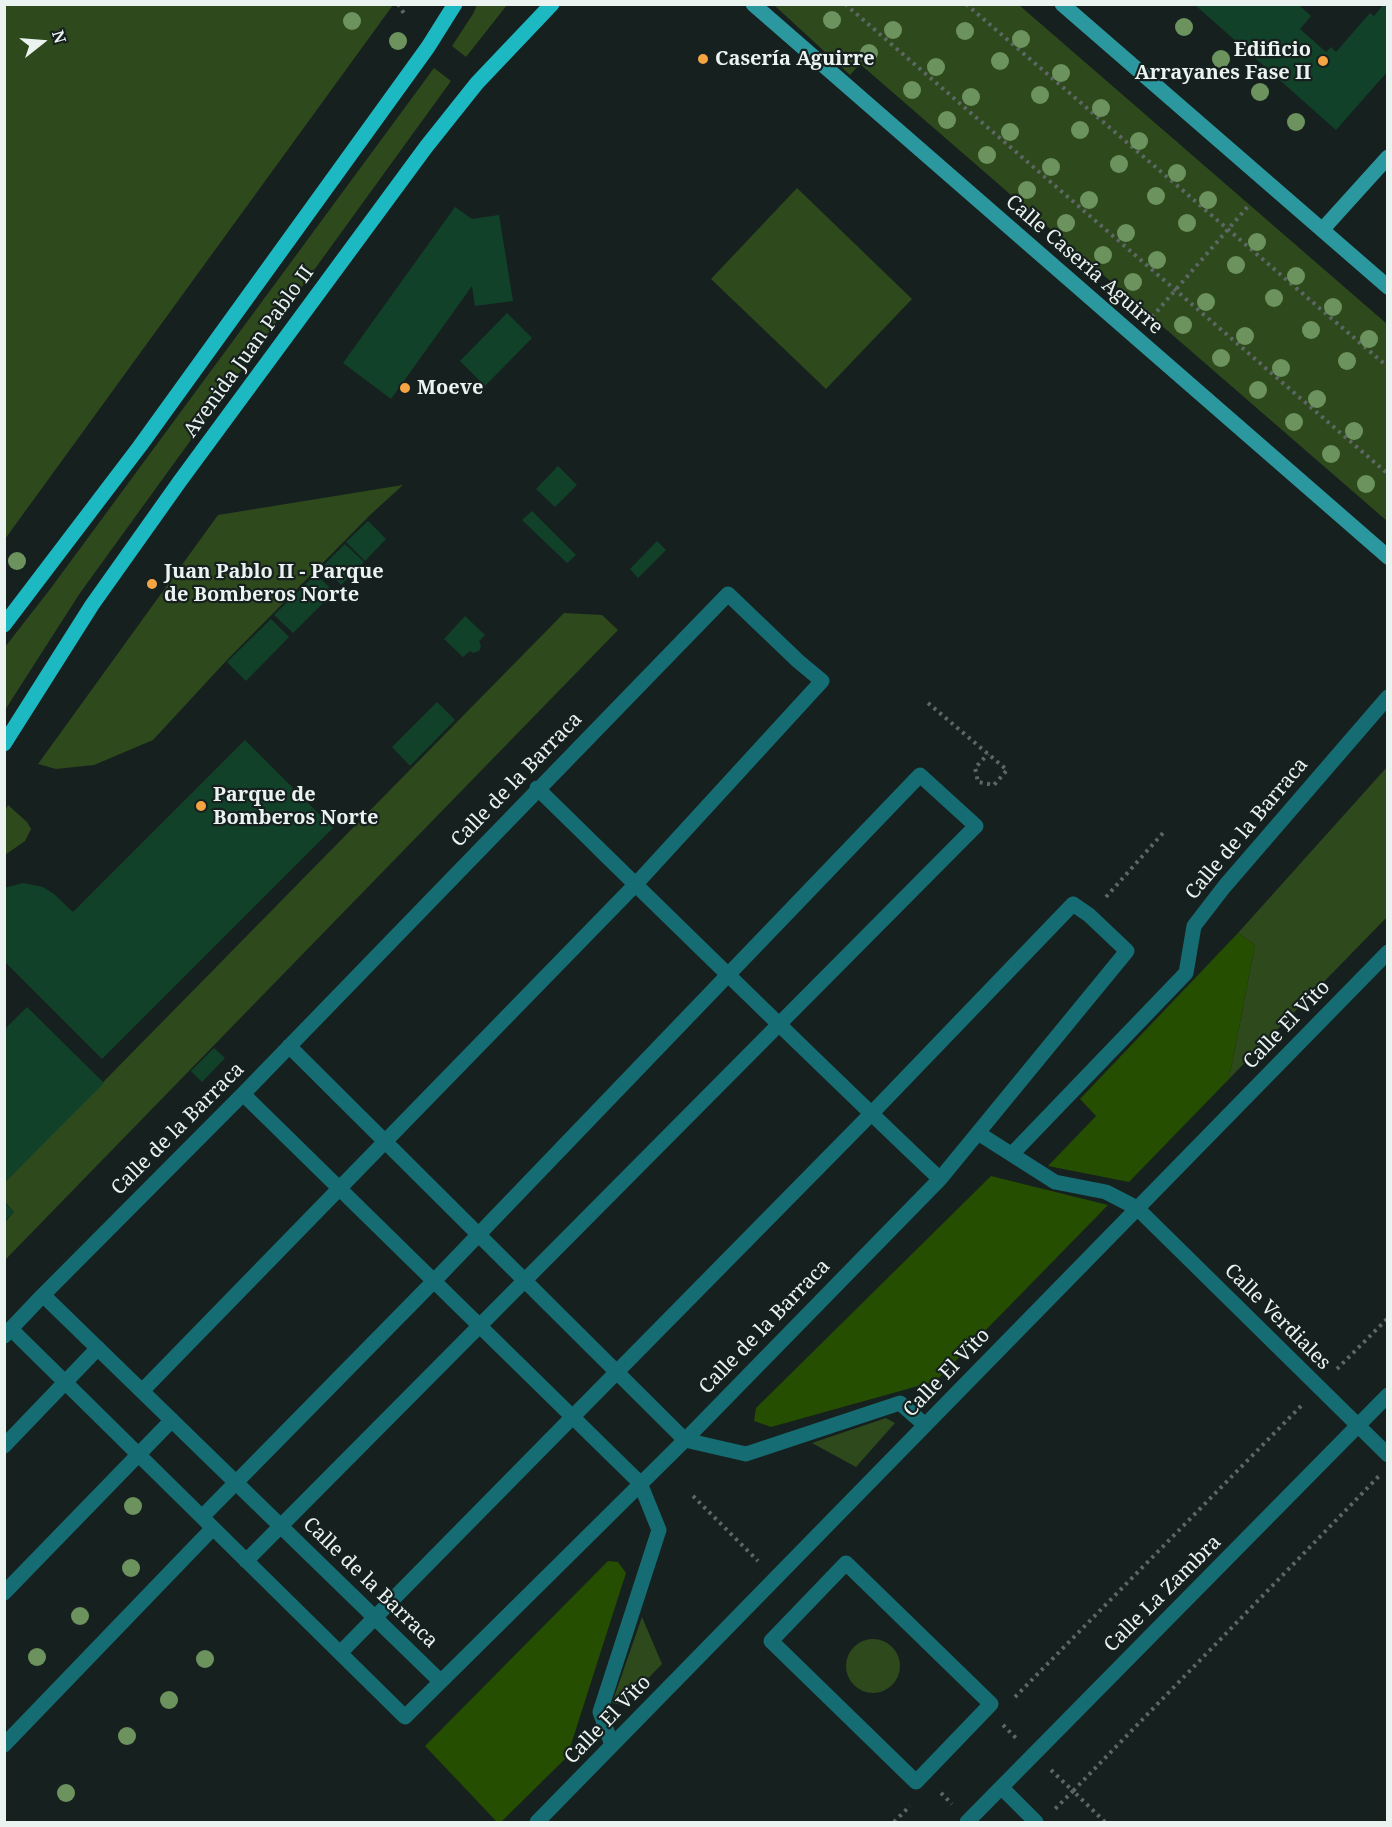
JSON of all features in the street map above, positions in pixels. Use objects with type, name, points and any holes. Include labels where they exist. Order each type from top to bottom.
[{"type":"main road","name":"Avenida Juan Pablo II","points":[[4,625],[140,446],[428,47],[455,4]]},
{"type":"main road","name":"Avenida Juan Pablo II","points":[[4,744],[92,605],[426,147],[477,82],[552,4]]},
{"type":"main road","name":"Calle Casería Aguirre","points":[[753,4],[1388,557]]},
{"type":"main road","points":[[1062,4],[1388,287]]},
{"type":"main road","points":[[1322,230],[1388,157]]},
{"type":"street","name":"Calle de la Barraca","points":[[440,1681],[43,1295],[243,1094],[728,594],[822,681],[636,884]]},
{"type":"street","name":"Calle de la Barraca","points":[[1012,1154],[1186,973],[1194,926],[1224,887],[1388,697]]},
{"type":"street","points":[[202,1517],[434,1281],[920,775],[976,826],[246,1561]]},
{"type":"street","points":[[537,789],[940,1179]]},
{"type":"street","points":[[142,1391],[636,884]]},
{"type":"street","name":"Calle de la Barraca","points":[[340,1653],[405,1717],[685,1440],[940,1179],[1127,951],[1089,915],[1073,904],[871,1114]]},
{"type":"street","name":"Calle El Vito","points":[[537,1822],[1388,952]]},
{"type":"street","points":[[289,1046],[685,1440],[746,1454],[900,1403],[925,1425]]},
{"type":"street","points":[[243,1094],[640,1483],[659,1530],[600,1712],[612,1746]]},
{"type":"street","points":[[43,1295],[8,1332],[65,1382],[340,1653],[871,1114]]},
{"type":"street","name":"Calle Verdiales","points":[[978,1133],[1055,1182],[1106,1192],[1137,1208],[1388,1455]]},
{"type":"street","points":[[4,1446],[98,1348]]},
{"type":"street","name":"Calle La Zambra","points":[[968,1822],[1388,1395]]},
{"type":"street","points":[[4,1593],[172,1420]]},
{"type":"street","points":[[4,1745],[213,1528]]},
{"type":"street","points":[[846,1563],[991,1704],[916,1782],[771,1641],[846,1563]]},
{"type":"street","points":[[1002,1788],[1036,1822]]},
{"type":"path","points":[[398,4],[405,15]]},
{"type":"path","points":[[845,4],[1388,474]]},
{"type":"path","points":[[966,4],[1388,367]]},
{"type":"path","points":[[1152,317],[1250,204]]},
{"type":"path","points":[[928,703],[1007,770],[994,785],[978,782],[975,768],[988,754]]},
{"type":"path","points":[[1113,889],[1163,833]]},
{"type":"path","points":[[1011,1701],[1388,1318]]},
{"type":"path","points":[[1053,1811],[1379,1475]]},
{"type":"path","points":[[693,1496],[775,1579]]},
{"type":"path","points":[[1002,1725],[1018,1740]]},
{"type":"path","points":[[1048,1768],[1105,1822]]},
{"type":"path","points":[[940,1792],[957,1809]]},
{"type":"path","points":[[894,1822],[917,1799]]},
{"type":"green space","points":[[4,5],[393,5],[5,539]]},
{"type":"green space","points":[[477,5],[507,5],[466,57],[452,46]]},
{"type":"green space","points":[[774,5],[1019,5],[1387,324],[1387,521],[860,64],[850,75]]},
{"type":"green space","points":[[434,68],[451,81],[80,593],[5,710],[5,647],[51,588]]},
{"type":"green space","points":[[797,188],[912,299],[826,389],[711,279]]},
{"type":"green space","points":[[403,485],[370,515],[226,661],[153,740],[94,765],[56,769],[38,764],[218,515]]},
{"type":"green space","points":[[564,613],[602,615],[618,630],[5,1260],[5,1222],[14,1212],[5,1202],[5,1182]]},
{"type":"green space","points":[[1387,767],[1387,917],[1229,1079],[1255,945],[1238,933]]},
{"type":"green space","points":[[8,805],[27,822],[31,829],[25,841],[5,855],[5,810]]},
{"type":"green space","points":[[1238,933],[1255,945],[1229,1079],[1129,1182],[1048,1166],[1096,1116],[1080,1099]]},
{"type":"green space","points":[[991,1176],[1108,1205],[936,1381],[771,1427],[754,1421],[756,1408]]},
{"type":"green space","points":[[886,1418],[895,1423],[856,1467],[812,1443]]},
{"type":"green space","points":[[608,1561],[618,1562],[626,1573],[567,1757],[501,1822],[497,1822],[425,1746]]},
{"type":"green space","points":[[642,1617],[662,1664],[622,1705],[612,1703]]},
{"type":"green space","points":[[873,1639],[883,1641],[892,1647],[898,1656],[900,1666],[898,1676],[892,1685],[883,1691],[873,1693],[863,1691],[854,1685],[848,1676],[846,1666],[848,1656],[854,1647],[863,1641]]},
{"type":"building","name":"Edificio Arrayanes Fase II","points":[[1194,4],[1298,4],[1311,16],[1300,29],[1326,52],[1331,47],[1336,52],[1370,13],[1374,16],[1384,4],[1388,4],[1388,71],[1336,130]]},
{"type":"building","points":[[455,207],[472,219],[499,215],[513,301],[475,306],[472,286],[391,399],[343,363]]},
{"type":"building","points":[[507,313],[532,338],[485,386],[460,361]]},
{"type":"building","points":[[558,466],[577,485],[555,507],[536,489]]},
{"type":"building","points":[[532,511],[576,555],[567,563],[522,520]]},
{"type":"building","points":[[368,521],[386,539],[365,561],[346,542]]},
{"type":"building","points":[[657,541],[666,550],[638,578],[630,569]]},
{"type":"building","points":[[345,544],[364,562],[341,585],[323,566]]},
{"type":"building","points":[[316,574],[334,592],[293,633],[274,615]]},
{"type":"building","points":[[465,616],[485,635],[479,641],[481,646],[479,651],[473,653],[470,651],[463,657],[444,639]]},
{"type":"building","points":[[271,619],[289,637],[246,681],[227,662]]},
{"type":"building","points":[[437,702],[455,720],[410,766],[392,747]]},
{"type":"building","points":[[245,740],[333,828],[102,1059],[4,961],[4,888],[23,883],[43,887],[73,912]]},
{"type":"building","points":[[27,1007],[104,1083],[5,1182],[5,1029]]},
{"type":"building","points":[[214,1048],[225,1058],[202,1082],[191,1071]]},
{"type":"building","points":[[4,1202],[14,1212],[4,1222]]},
{"type":"place","name":"Casería Aguirre","points":[[703,59]]},
{"type":"place","name":"Edificio Arrayanes Fase II","points":[[1323,61]]},
{"type":"place","name":"Moeve","points":[[405,388]]},
{"type":"place","name":"Juan Pablo II - Parque de Bomberos Norte","points":[[152,584]]},
{"type":"place","name":"Parque de Bomberos Norte","points":[[201,806]]}]
